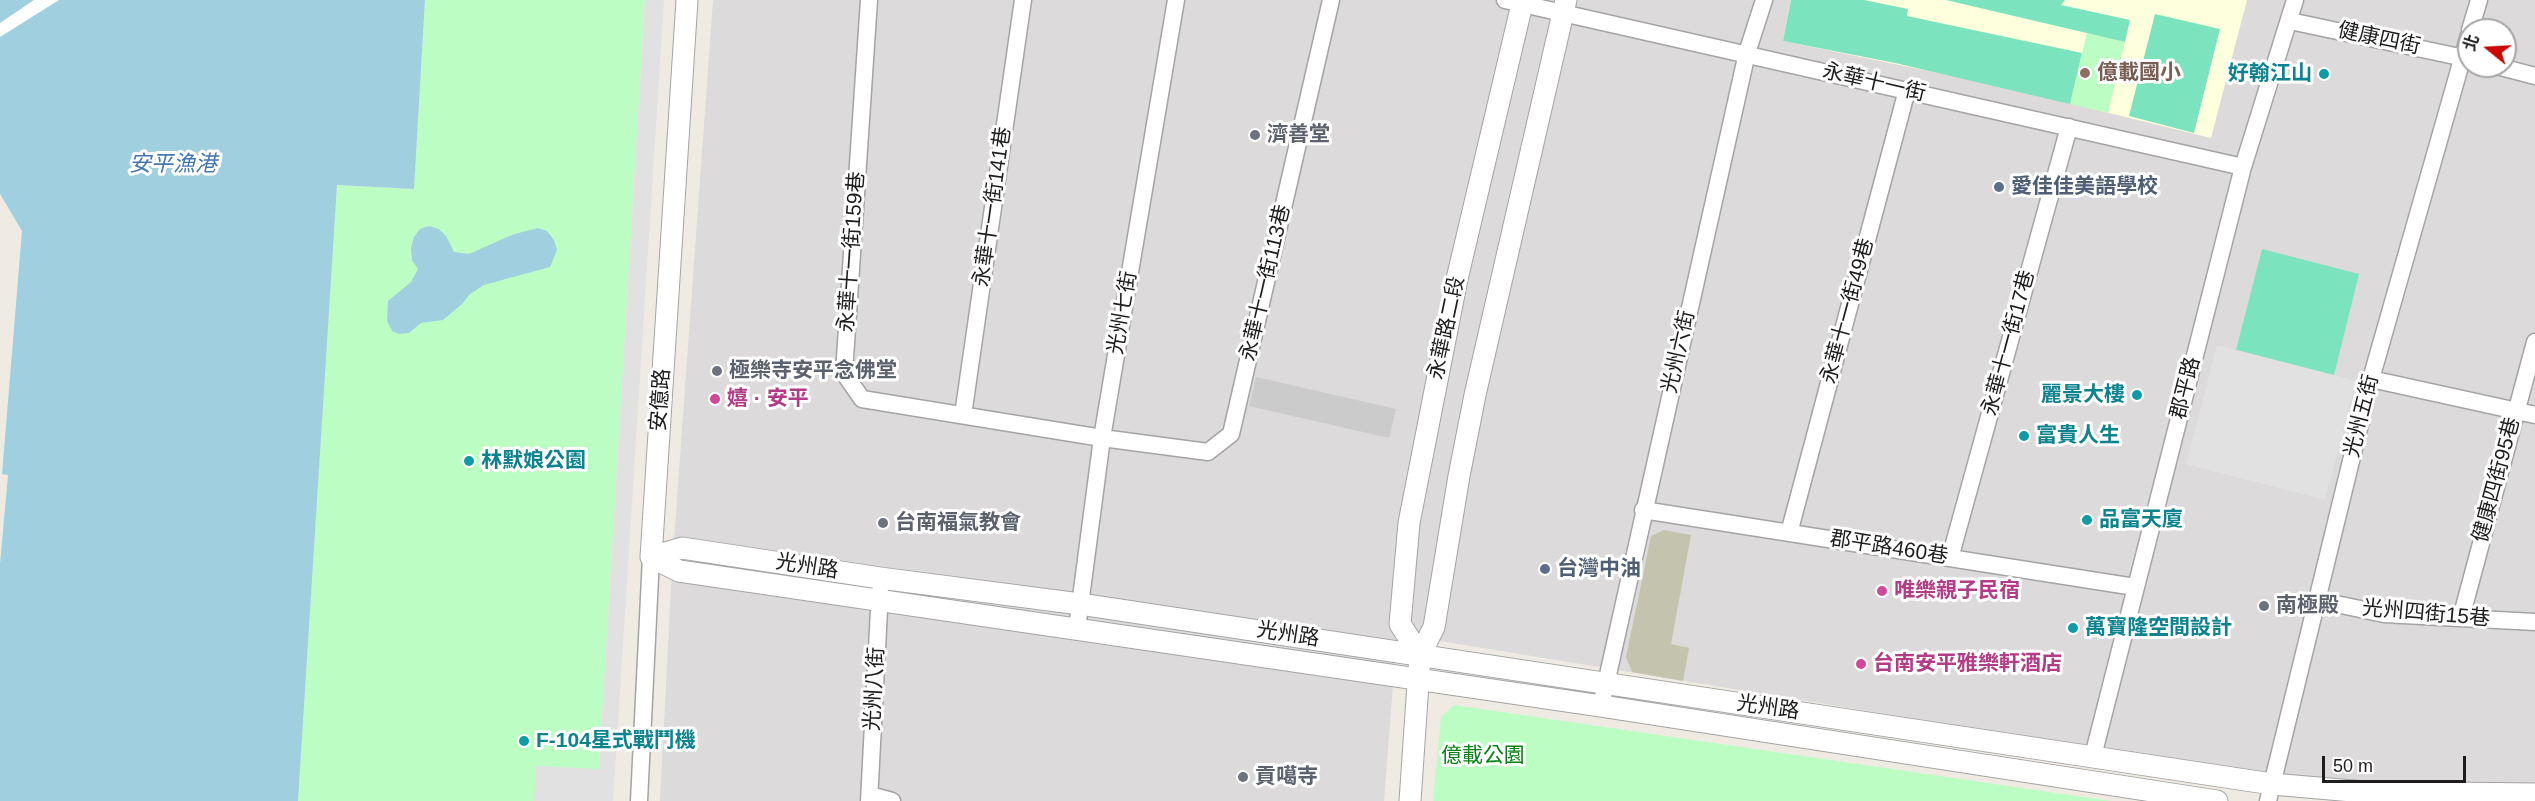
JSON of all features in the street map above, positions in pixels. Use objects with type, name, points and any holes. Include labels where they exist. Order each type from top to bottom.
[{"type":"street","name":"安億路","points":[[639,801],[651,557],[687,0]]},
{"type":"street","name":"永華十一街159巷","points":[[869,0],[844,373],[862,399],[1102,438]]},
{"type":"street","name":"永華十一街141巷","points":[[963,415],[1023,0]]},
{"type":"street","name":"光州七街","points":[[1077,628],[1102,438],[1176,0]]},
{"type":"street","name":"永華十一街113巷","points":[[1102,438],[1208,452],[1231,434],[1331,0]]},
{"type":"street","name":"光州六街","points":[[1601,706],[1747,53],[1764,0]]},
{"type":"street","name":"郡平路","points":[[2087,780],[2242,167],[2295,0]]},
{"type":"street","points":[[2474,18],[2479,0]]},
{"type":"street","name":"永華十一街","points":[[1516,1],[1564,7],[1747,53],[2242,167]]},
{"type":"street","name":"永華路二段","points":[[1420,656],[1400,624],[1409,523],[1457,279],[1516,1]]},
{"type":"street","name":"永華路二段","points":[[1410,801],[1420,656],[1434,627],[1475,395],[1564,7]]},
{"type":"street","name":"健康四街","points":[[2290,21],[2457,56]]},
{"type":"street","points":[[2517,71],[2535,76]]},
{"type":"street","name":"光州五街","points":[[2270,792],[2371,379],[2460,78]]},
{"type":"street","name":"永華十一街49巷","points":[[1789,532],[1907,90]]},
{"type":"street","name":"永華十一街17巷","points":[[1950,558],[2069,128]]},
{"type":"street","name":"健康四街95巷","points":[[2461,618],[2535,342]]},
{"type":"street","points":[[2371,379],[2535,415]]},
{"type":"street","name":"郡平路460巷","points":[[1643,510],[2135,587]]},
{"type":"street","name":"光州路","points":[[651,557],[682,548],[880,578],[1080,604],[2093,756],[2270,792],[2535,794]]},
{"type":"street","name":"光州路","points":[[651,557],[679,571],[1601,706],[2217,801]]},
{"type":"street","name":"光州八街","points":[[870,798],[880,578]]},
{"type":"street","name":"光州四街15巷","points":[[2317,600],[2384,614],[2535,622]]},
{"type":"street","points":[[870,798],[892,801]]},
{"type":"shaded area","points":[[645,0],[664,0],[613,801],[534,801],[536,766],[599,769]]},
{"type":"shaded area","points":[[713,0],[2535,0],[2535,793],[2284,779],[1397,634],[1384,801],[660,801],[672,568]]},
{"type":"shaded area","name":"億載國小","points":[[1791,0],[2247,0],[2211,138],[1987,83],[1783,41]]},
{"type":"shaded area","points":[[2217,345],[2356,381],[2325,500],[2186,464]]},
{"type":"shaded area","points":[[1256,377],[1396,409],[1389,438],[1249,406]]},
{"type":"shaded area","points":[[1664,530],[1691,535],[1671,644],[1689,648],[1683,681],[1632,672],[1626,657],[1651,536]]},
{"type":"green space","name":"林默娘公園","points":[[425,0],[645,0],[597,801],[298,801],[337,185],[414,189]]},
{"type":"green space","points":[[1791,0],[1864,0],[1908,9],[1907,16],[2082,53],[2070,104],[1895,63],[1783,41]]},
{"type":"green space","points":[[1946,0],[2065,0],[2061,5],[2130,20],[2125,42]]},
{"type":"green space","points":[[2155,14],[2220,29],[2194,133],[2129,116]]},
{"type":"green space","points":[[2087,33],[2125,42],[2108,113],[2070,104]]},
{"type":"green space","points":[[2262,249],[2359,274],[2334,375],[2236,350]]},
{"type":"green space","name":"億載公園","points":[[1454,705],[2111,801],[1433,801],[1441,717]]},
{"type":"water","name":"安平漁港","points":[[0,0],[425,0],[414,189],[337,185],[298,801],[0,801],[0,564],[8,475],[2,474],[22,231],[0,194]]},
{"type":"water","points":[[429,226],[439,229],[446,236],[454,252],[469,254],[514,234],[538,228],[547,231],[554,240],[557,250],[550,267],[484,285],[470,294],[443,320],[421,323],[409,333],[399,334],[392,331],[387,321],[388,301],[411,282],[418,269],[412,260],[411,248],[414,237],[420,229]]},
{"type":"pier","points":[[34,0],[59,0],[0,37],[0,23]]},
{"type":"place","name":"億載國小","points":[[2085,73]]},
{"type":"place","name":"好翰江山","points":[[2324,74]]},
{"type":"place","name":"濟善堂","points":[[1255,135]]},
{"type":"place","name":"愛佳佳美語學校","points":[[1999,187]]},
{"type":"place","name":"極樂寺安平念佛堂","points":[[717,371]]},
{"type":"place","name":"麗景大樓","points":[[2137,395]]},
{"type":"place","name":"嬉 · 安平","points":[[715,399]]},
{"type":"place","name":"富貴人生","points":[[2024,436]]},
{"type":"place","name":"林默娘公園","points":[[469,461]]},
{"type":"place","name":"品富天廈","points":[[2087,520]]},
{"type":"place","name":"台南福氣教會","points":[[883,523]]},
{"type":"place","name":"台灣中油","points":[[1545,569]]},
{"type":"place","name":"唯樂親子民宿","points":[[1882,591]]},
{"type":"place","name":"南極殿","points":[[2264,606]]},
{"type":"place","name":"萬寶隆空間設計","points":[[2073,628]]},
{"type":"place","name":"台南安平雅樂軒酒店","points":[[1861,664]]},
{"type":"place","name":"F-104星式戰鬥機","points":[[524,741]]},
{"type":"place","name":"貢噶寺","points":[[1243,777]]}]
